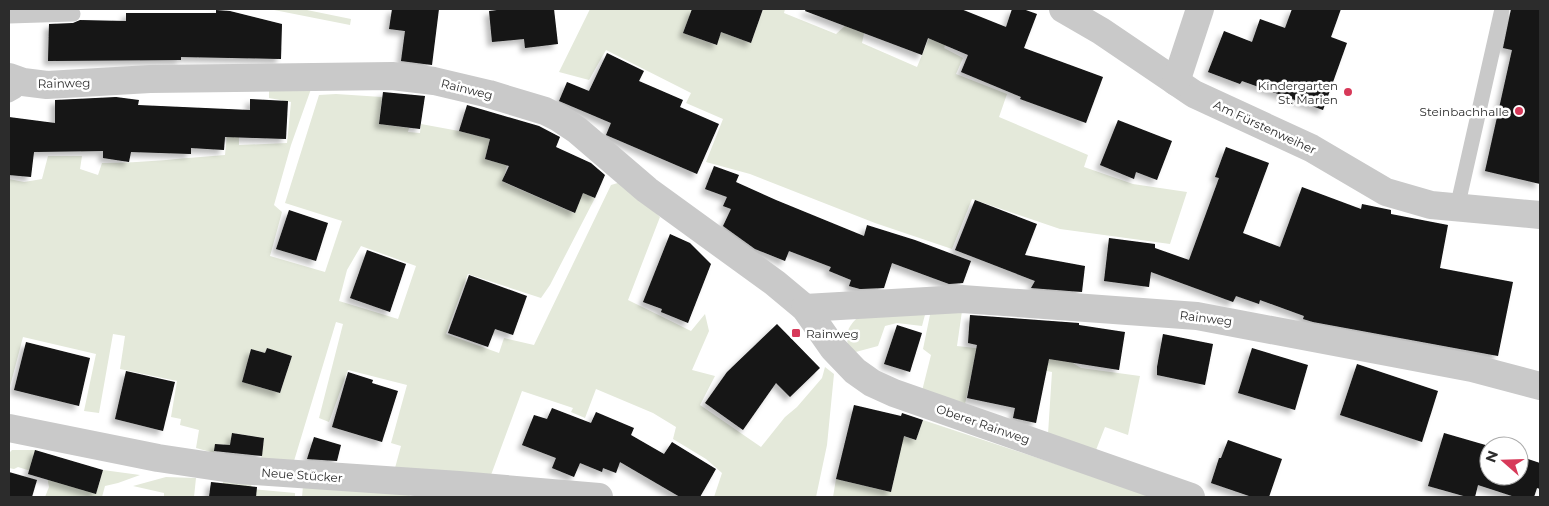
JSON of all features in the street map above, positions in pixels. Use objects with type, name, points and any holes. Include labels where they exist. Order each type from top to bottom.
[{"type":"street","name":"Am Fürstenweiher","points":[[1063,9],[1101,31],[1194,94],[1311,148],[1386,192],[1431,206],[1540,215]]},
{"type":"street","points":[[1176,82],[1200,9]]},
{"type":"street","name":"Rainweg","points":[[13,85],[48,85],[150,79],[392,76],[434,81],[489,94],[545,111],[559,118],[577,130],[647,190],[775,283],[805,308],[962,299],[1197,316],[1472,368],[1540,386]]},
{"type":"street","name":"Oberer Rainweg","points":[[805,308],[833,348],[855,371],[876,385],[894,393],[1191,497]]},
{"type":"street","name":"Neue Stücker","points":[[9,428],[158,458],[238,470],[459,485],[599,497]]},
{"type":"lane","points":[[1456,208],[1502,9]]},
{"type":"lane","points":[[9,16],[73,14]]},
{"type":"shaded area","points":[[269,9],[302,9],[351,19],[350,25]]},
{"type":"shaded area","points":[[590,9],[692,9],[683,33],[716,45],[721,32],[751,43],[763,9],[785,9],[784,13],[836,34],[848,23],[865,29],[862,43],[917,67],[941,9],[961,9],[944,48],[963,58],[956,74],[1007,94],[999,117],[1088,155],[1084,167],[1133,184],[1187,192],[1170,244],[1060,229],[972,199],[952,249],[875,223],[750,174],[706,162],[723,119],[686,103],[691,93],[606,50],[589,80],[559,72]]},
{"type":"shaded area","points":[[269,89],[311,89],[291,145],[274,205],[282,212],[270,256],[325,272],[342,221],[285,203],[319,95],[336,94],[382,97],[379,124],[409,128],[408,132],[420,133],[421,124],[490,139],[485,159],[507,165],[503,182],[574,213],[583,193],[595,198],[550,285],[541,298],[468,274],[446,334],[499,353],[504,338],[534,345],[611,185],[621,182],[660,217],[628,300],[691,331],[705,314],[709,331],[692,370],[715,376],[700,405],[761,447],[785,417],[797,407],[822,378],[825,367],[834,374],[827,445],[816,497],[714,497],[722,473],[706,459],[673,439],[676,427],[653,413],[596,389],[585,418],[571,412],[573,408],[522,391],[491,475],[395,468],[401,446],[391,443],[407,385],[348,370],[329,422],[319,418],[343,324],[336,322],[294,461],[261,460],[264,438],[233,433],[230,445],[216,444],[214,453],[196,448],[199,430],[180,425],[181,419],[171,417],[177,381],[120,369],[125,336],[113,334],[99,413],[84,411],[96,354],[23,337],[9,390],[9,179],[24,182],[42,179],[48,156],[82,156],[80,169],[98,175],[102,163],[225,155],[229,112],[239,112],[239,145],[287,143],[291,102],[269,98]],"holes":[[[361,246],[416,266],[398,319],[339,301],[347,270]],[[267,348],[292,356],[280,393],[242,382],[251,349],[265,353]]]},
{"type":"shaded area","points":[[931,310],[962,311],[957,346],[1065,358],[1081,368],[1140,376],[1128,435],[1105,427],[1096,450],[1048,434],[1052,372],[975,358],[965,404],[922,391],[931,355],[923,349]]},
{"type":"shaded area","points":[[926,311],[922,326],[897,323],[885,326],[878,346],[852,353],[847,334],[850,326],[857,318]]},
{"type":"shaded area","points":[[923,420],[1146,494],[1145,497],[833,497],[836,479],[891,492],[897,466],[899,435],[916,440]]},
{"type":"shaded area","points":[[12,450],[35,450],[58,457],[96,493],[103,470],[140,475],[105,486],[102,497],[45,497],[49,487],[47,476],[18,467],[14,469],[9,468],[9,453]]},
{"type":"shaded area","points":[[166,477],[196,478],[194,497],[164,497],[164,493],[133,486]]},
{"type":"shaded area","points":[[223,482],[251,484],[252,489],[295,493],[295,497],[221,497]]},
{"type":"shaded area","points":[[303,486],[409,494],[410,496],[302,497]]},
{"type":"building","points":[[392,9],[439,9],[432,65],[401,61],[405,31],[389,29]]},
{"type":"building","points":[[505,9],[554,9],[558,44],[525,48],[524,39],[492,42],[489,11]]},
{"type":"building","points":[[692,9],[763,9],[751,43],[721,32],[717,45],[683,33]]},
{"type":"building","points":[[806,9],[961,9],[1006,27],[1012,9],[1023,9],[1037,14],[1024,48],[1103,77],[1086,123],[1020,99],[1021,97],[961,72],[968,55],[928,38],[922,55],[805,11]]},
{"type":"building","points":[[1292,9],[1341,9],[1331,37],[1347,43],[1323,110],[1242,81],[1240,84],[1208,72],[1224,31],[1252,42],[1260,19],[1285,28]]},
{"type":"building","name":"Steinbachhalle","points":[[1511,9],[1540,9],[1540,184],[1485,171],[1512,50],[1503,48]]},
{"type":"building","points":[[216,10],[230,11],[282,24],[281,59],[181,57],[181,60],[48,61],[49,24],[73,23],[80,20],[126,21],[126,13],[216,13]]},
{"type":"building","points":[[607,53],[644,71],[639,81],[683,100],[680,107],[719,124],[697,174],[606,135],[611,123],[559,101],[567,82],[589,91]]},
{"type":"building","points":[[383,92],[425,96],[420,129],[379,124]]},
{"type":"building","points":[[116,97],[139,100],[138,105],[250,110],[250,99],[288,101],[286,139],[225,137],[224,150],[191,148],[191,154],[131,152],[129,162],[103,158],[103,151],[34,152],[31,177],[9,175],[9,117],[55,123],[55,100]]},
{"type":"building","points":[[467,105],[539,126],[560,137],[556,147],[591,163],[605,175],[595,198],[583,193],[575,213],[502,181],[509,166],[485,159],[490,139],[459,131]]},
{"type":"building","points":[[1118,120],[1172,141],[1157,180],[1136,172],[1134,179],[1100,165]]},
{"type":"building","points":[[1226,147],[1269,163],[1243,233],[1280,247],[1302,187],[1361,209],[1362,204],[1391,210],[1391,214],[1448,225],[1440,268],[1513,282],[1498,356],[1313,322],[1303,319],[1304,316],[1260,300],[1259,304],[1236,296],[1233,302],[1151,272],[1149,287],[1104,281],[1109,238],[1155,244],[1155,248],[1189,260],[1219,178],[1215,177]]},
{"type":"building","points":[[714,166],[739,175],[736,182],[864,236],[867,225],[915,240],[971,261],[963,283],[949,284],[892,263],[884,288],[860,289],[849,286],[851,280],[829,271],[831,267],[789,251],[785,261],[755,249],[723,226],[731,209],[723,206],[727,197],[705,189]]},
{"type":"building","points":[[975,200],[1037,224],[1025,255],[1085,266],[1082,292],[1031,288],[1035,281],[955,250]]},
{"type":"building","points":[[289,210],[328,223],[316,261],[276,249]]},
{"type":"building","points":[[670,234],[690,243],[711,264],[688,323],[661,312],[662,309],[643,302]]},
{"type":"building","points":[[367,250],[406,264],[390,312],[350,298]]},
{"type":"building","points":[[469,275],[527,296],[513,335],[495,329],[488,347],[448,333]]},
{"type":"building","points":[[970,315],[1079,323],[1079,325],[1125,332],[1119,370],[1049,359],[1036,423],[1013,418],[1015,408],[967,398],[977,345],[968,343]]},
{"type":"building","points":[[777,324],[820,368],[790,397],[776,383],[743,430],[705,403],[727,372]]},
{"type":"building","points":[[897,325],[922,333],[910,372],[884,364]]},
{"type":"building","points":[[1163,334],[1213,344],[1205,385],[1157,375]]},
{"type":"building","points":[[26,342],[90,358],[79,406],[14,390]]},
{"type":"building","points":[[267,348],[292,356],[280,393],[242,382],[251,349],[265,353]]},
{"type":"building","points":[[1252,348],[1308,365],[1295,410],[1238,393]]},
{"type":"building","points":[[1357,364],[1438,391],[1422,442],[1340,415]]},
{"type":"building","points":[[126,371],[175,382],[163,431],[115,419]]},
{"type":"building","points":[[348,372],[373,380],[372,383],[398,391],[382,442],[332,427]]},
{"type":"building","points":[[854,405],[901,416],[902,413],[923,420],[916,440],[904,436],[891,492],[836,479]]},
{"type":"building","points":[[552,408],[591,423],[596,412],[634,428],[631,435],[664,454],[672,442],[716,469],[700,497],[680,497],[620,462],[616,473],[603,468],[602,472],[580,463],[574,477],[552,468],[556,458],[522,445],[534,415],[547,419]]},
{"type":"building","points":[[232,433],[264,438],[262,456],[214,451],[215,444],[230,445]]},
{"type":"building","points":[[1444,433],[1479,443],[1479,485],[1475,497],[1467,497],[1428,486]]},
{"type":"building","points":[[314,437],[341,445],[337,461],[307,459]]},
{"type":"building","points":[[1228,440],[1282,459],[1269,497],[1252,497],[1211,483],[1219,458],[1221,458]]},
{"type":"building","points":[[35,450],[103,470],[96,494],[28,474]]},
{"type":"building","points":[[1529,459],[1540,463],[1540,489],[1537,488],[1534,497],[1515,497],[1481,486],[1529,486]]},
{"type":"building","points":[[9,472],[37,480],[32,497],[9,497]]},
{"type":"building","points":[[211,482],[257,487],[256,497],[209,497]]},
{"type":"place","name":"Kindergarten St. Marien","points":[[1348,92]]},
{"type":"place","name":"Steinbachhalle","points":[[1519,111]]},
{"type":"place","name":"Rainweg","points":[[796,333]]}]
